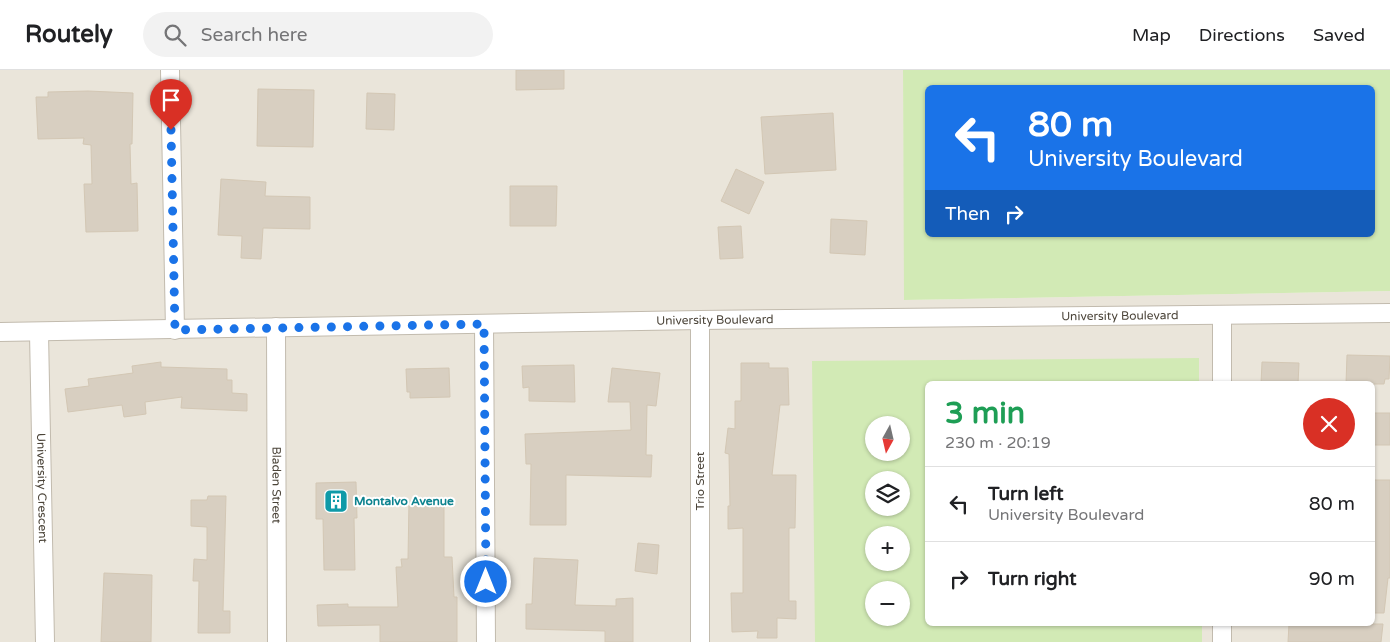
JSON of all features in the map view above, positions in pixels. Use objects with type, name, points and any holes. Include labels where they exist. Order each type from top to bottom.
[{"type":"street","points":[[170,70],[175,330]]},
{"type":"street","name":"University Boulevard","points":[[0,332],[39,333],[700,320],[1390,312]]},
{"type":"street","points":[[1222,315],[1222,381]]},
{"type":"street","name":"Trio Street","points":[[700,320],[700,642]]},
{"type":"street","points":[[484,324],[486,642]]},
{"type":"street","name":"Bladen Street","points":[[276,327],[277,642]]},
{"type":"street","name":"University Crescent","points":[[39,333],[45,642]]},
{"type":"street","points":[[1222,626],[1222,642]]},
{"type":"shaded area","points":[[0,70],[903,70],[905,300],[1390,291],[1390,642],[0,642]]},
{"type":"green space","points":[[903,70],[1390,70],[1390,291],[904,300]]},
{"type":"green space","points":[[1199,358],[1199,381],[925,381],[925,626],[1202,626],[1202,642],[815,642],[812,361]]},
{"type":"building","points":[[516,70],[564,70],[564,89],[516,90]]},
{"type":"building","points":[[258,89],[314,90],[313,147],[257,146]]},
{"type":"building","points":[[48,92],[133,93],[132,144],[130,144],[131,184],[137,183],[138,231],[86,232],[84,184],[92,184],[91,145],[83,144],[84,138],[38,139],[36,97],[48,97]]},
{"type":"building","points":[[367,93],[395,94],[394,130],[366,129]]},
{"type":"building","points":[[833,113],[836,170],[765,174],[761,117]]},
{"type":"building","points":[[736,169],[764,182],[749,214],[721,201]]},
{"type":"building","points":[[221,179],[266,182],[265,196],[310,197],[310,229],[263,228],[261,259],[241,258],[242,236],[218,235]]},
{"type":"building","points":[[510,186],[557,186],[556,226],[510,226]]},
{"type":"building","points":[[831,219],[867,221],[865,255],[830,253]]},
{"type":"building","points":[[741,226],[743,258],[720,259],[718,227]]},
{"type":"building","points":[[1347,355],[1390,356],[1389,379],[1385,379],[1384,384],[1375,384],[1375,381],[1346,381]]},
{"type":"building","points":[[161,362],[161,367],[227,369],[227,380],[232,380],[232,393],[247,394],[247,411],[181,408],[182,397],[145,402],[146,414],[124,417],[122,405],[68,412],[65,389],[89,386],[88,379],[133,373],[132,366]]},
{"type":"building","points":[[1262,362],[1299,363],[1298,381],[1261,381]]},
{"type":"building","points":[[741,363],[769,363],[769,368],[788,368],[789,405],[780,405],[772,475],[796,475],[795,528],[789,528],[789,601],[796,601],[796,619],[777,618],[777,638],[757,638],[758,631],[732,632],[731,593],[743,593],[743,528],[728,529],[728,506],[730,506],[729,454],[725,453],[728,428],[735,429],[735,401],[741,401]]},
{"type":"building","points":[[574,365],[575,402],[529,401],[529,387],[523,388],[522,366]]},
{"type":"building","points":[[449,368],[450,397],[410,398],[410,392],[407,392],[406,369]]},
{"type":"building","points":[[612,368],[660,373],[656,406],[647,405],[646,455],[652,455],[651,477],[566,475],[566,525],[530,525],[531,464],[526,464],[525,434],[631,430],[630,402],[608,402]]},
{"type":"building","points":[[1375,413],[1390,413],[1390,445],[1375,445]]},
{"type":"building","points":[[1375,480],[1390,480],[1390,578],[1388,578],[1384,613],[1375,613]]},
{"type":"building","points":[[356,482],[357,518],[354,518],[355,570],[324,570],[323,519],[316,519],[316,483]]},
{"type":"building","points":[[208,496],[226,496],[223,611],[230,611],[230,633],[198,633],[199,581],[193,581],[194,559],[207,560],[207,527],[191,526],[191,500],[207,500]]},
{"type":"building","points":[[409,501],[444,502],[444,557],[452,557],[454,597],[457,597],[457,642],[380,642],[380,625],[318,626],[317,605],[348,604],[348,607],[398,607],[396,567],[402,567],[401,559],[408,559]]},
{"type":"building","points":[[638,543],[659,545],[657,574],[635,571]]},
{"type":"building","points":[[534,558],[578,560],[575,605],[616,606],[616,599],[633,598],[633,642],[605,642],[605,631],[526,629],[526,604],[532,604]]},
{"type":"building","points":[[104,573],[152,575],[151,642],[101,642]]},
{"type":"building","points":[[1375,624],[1383,624],[1381,642],[1288,642],[1289,626],[1375,626]]},
{"type":"place","name":"Montalvo Avenue","points":[[336,501]]},
{"type":"route","points":[[171,130],[175,330],[484,324],[486,582]]}]
